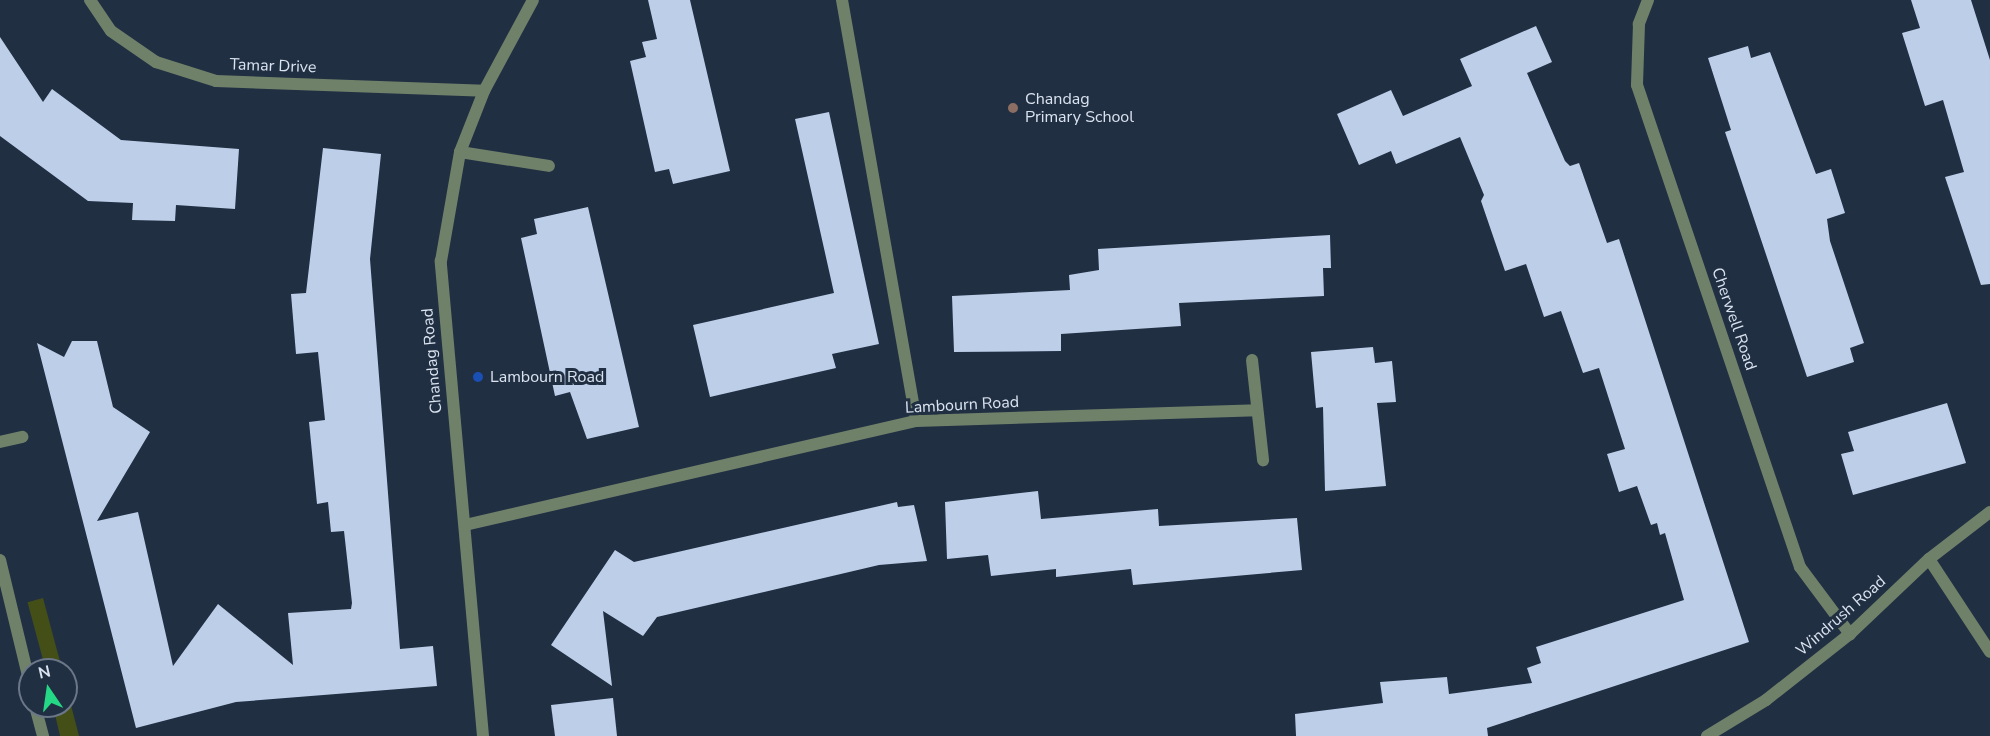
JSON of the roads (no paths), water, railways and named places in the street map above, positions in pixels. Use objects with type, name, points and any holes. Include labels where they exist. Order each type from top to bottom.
[{"type":"street","name":"Tamar Drive","points":[[90,0],[111,32],[156,62],[216,81],[484,91]]},
{"type":"street","name":"Chandag Road","points":[[483,736],[441,261],[460,152],[484,91],[533,0]]},
{"type":"street","points":[[842,0],[916,421]]},
{"type":"street","name":"Cherwell Road","points":[[1648,0],[1639,24],[1637,85],[1800,567],[1850,634]]},
{"type":"street","points":[[460,152],[549,166]]},
{"type":"street","points":[[1252,360],[1263,460]]},
{"type":"street","name":"Lambourn Road","points":[[465,525],[916,421],[1257,410]]},
{"type":"street","points":[[0,442],[22,437]]},
{"type":"street","name":"Windrush Road","points":[[1707,736],[1766,700],[1850,634],[1929,559],[1990,512]]},
{"type":"street","points":[[1929,559],[1990,652]]},
{"type":"street","points":[[0,560],[24,658]]},
{"type":"street","points":[[38,718],[43,736]]},
{"type":"place","name":"Chandag Primary School","points":[[1013,108]]},
{"type":"place","name":"Lambourn Road","points":[[478,377]]}]
